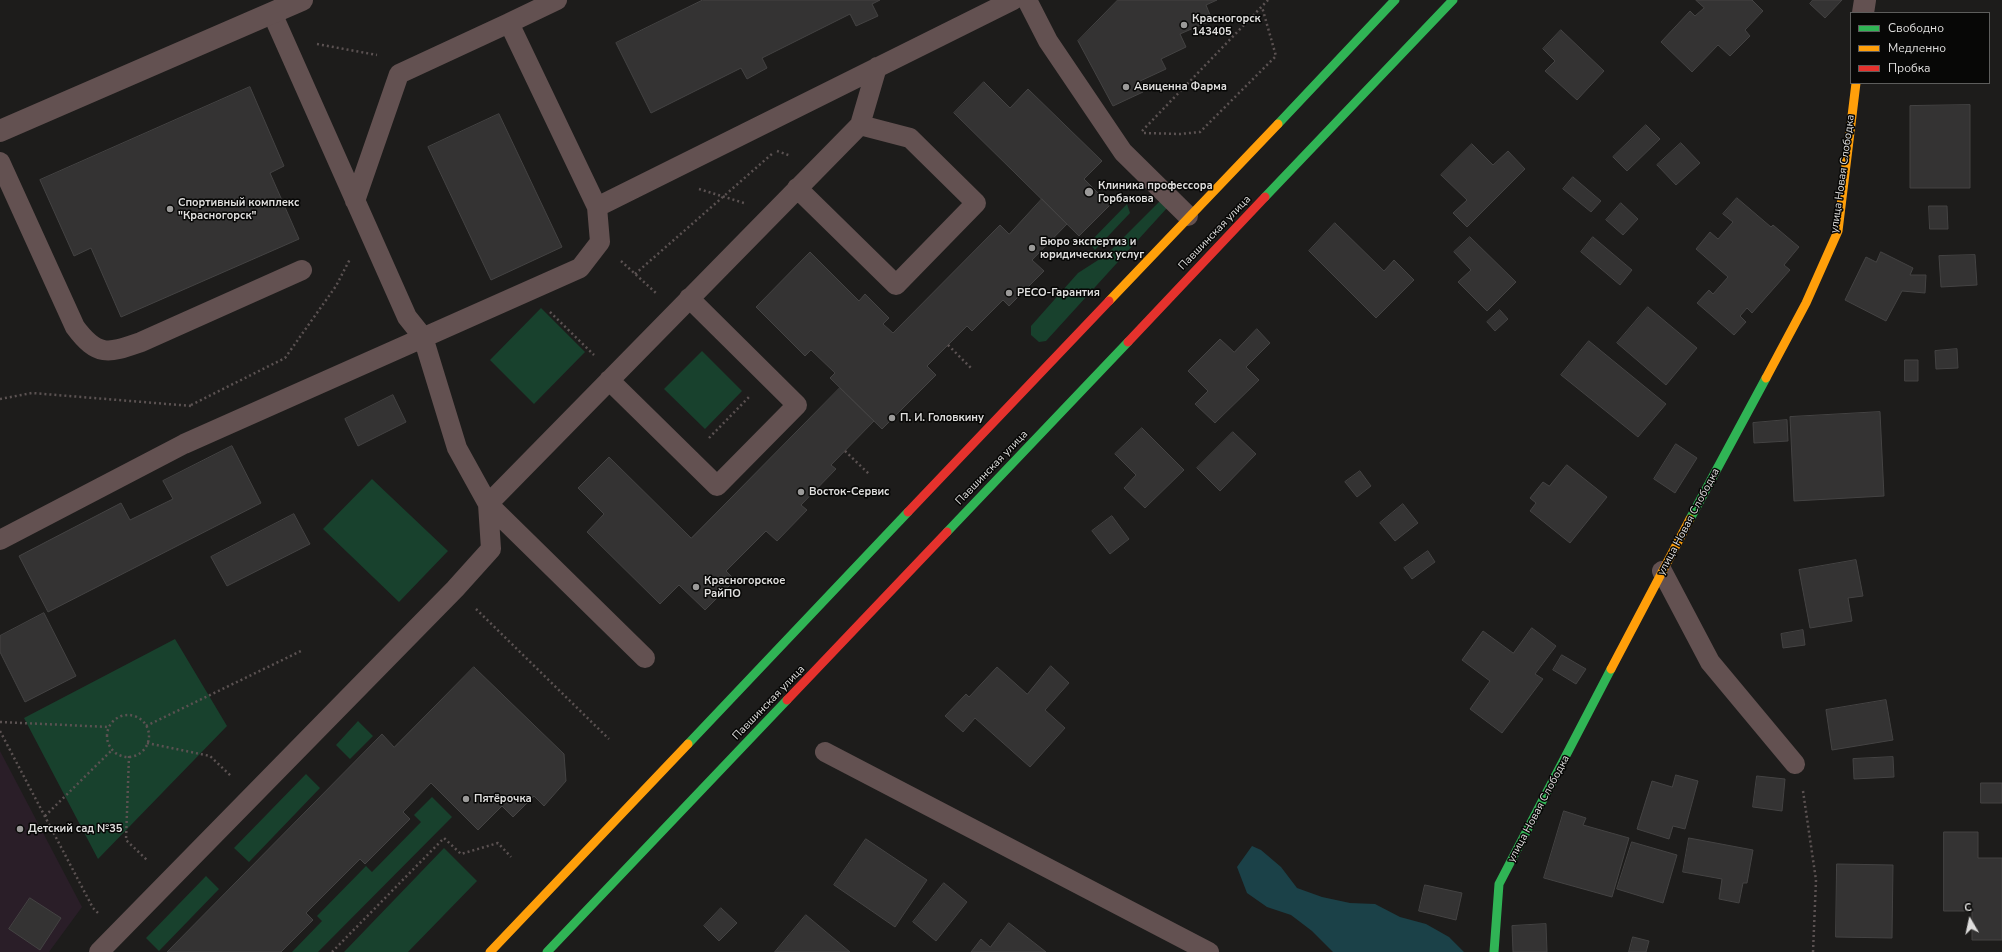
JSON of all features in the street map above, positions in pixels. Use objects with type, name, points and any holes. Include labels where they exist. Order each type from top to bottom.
[{"type":"main road","points":[[490,952],[1188,216],[1395,0]]},
{"type":"main road","name":"Павшинская улица","points":[[547,952],[1453,0]]},
{"type":"main road","name":"улица Новая Слободка","points":[[1494,952],[1500,884],[1662,571],[1806,303],[1838,231],[1856,84]]},
{"type":"street","points":[[0,131],[302,0]]},
{"type":"street","points":[[1864,12],[1865,0]]},
{"type":"lane","points":[[355,201],[399,74],[558,0]]},
{"type":"lane","points":[[597,207],[1013,0]]},
{"type":"lane","points":[[1027,0],[1048,41],[1123,152],[1188,216]]},
{"type":"lane","points":[[272,13],[407,317],[423,337],[457,448],[488,504],[645,658]]},
{"type":"lane","points":[[0,540],[184,444],[580,268],[600,242],[597,207],[509,23]]},
{"type":"lane","points":[[99,952],[455,589],[492,549],[488,504],[860,125],[877,67]]},
{"type":"lane","points":[[797,188],[896,286],[976,203],[910,138],[860,125]]},
{"type":"lane","points":[[0,162],[75,327],[86,342],[99,349],[114,352],[141,342],[302,270]]},
{"type":"lane","points":[[611,377],[717,486],[723,481],[798,405],[769,377],[683,305]]},
{"type":"lane","points":[[1662,571],[1710,662],[1795,764]]},
{"type":"lane","points":[[825,752],[1209,952]]},
{"type":"path","points":[[1262,7],[1276,56],[1200,132],[1180,134],[1140,133],[1268,0]]},
{"type":"path","points":[[283,38],[392,58],[399,74]]},
{"type":"path","points":[[635,274],[776,150],[770,120]]},
{"type":"path","points":[[658,177],[774,213]]},
{"type":"path","points":[[0,399],[32,392],[191,405],[285,358],[336,286],[366,226]]},
{"type":"path","points":[[600,242],[635,274],[683,305]]},
{"type":"path","points":[[537,287],[546,309],[611,377]]},
{"type":"path","points":[[948,345],[972,369]]},
{"type":"path","points":[[689,458],[769,377]]},
{"type":"path","points":[[191,405],[208,434]]},
{"type":"path","points":[[845,451],[869,474]]},
{"type":"path","points":[[455,589],[609,739]]},
{"type":"path","points":[[146,726],[304,650]]},
{"type":"path","points":[[127,715],[136,716],[144,721],[146,726],[148,730],[147,743],[145,748],[138,754],[129,756],[120,755],[112,750],[108,741],[107,732],[111,723],[118,717],[127,715]]},
{"type":"path","points":[[0,722],[109,727]]},
{"type":"path","points":[[0,731],[93,908],[118,932]]},
{"type":"path","points":[[147,743],[210,756],[252,796]]},
{"type":"path","points":[[45,816],[112,750]]},
{"type":"path","points":[[129,756],[126,840],[169,881]]},
{"type":"path","points":[[1795,764],[1804,793],[1816,880],[1813,952]]},
{"type":"path","points":[[332,952],[444,838],[461,854],[498,843],[511,858]]},
{"type":"shaded area","name":"Детский сад №35","points":[[0,751],[82,907],[49,952],[0,952]]},
{"type":"green space","points":[[1165,196],[1167,208],[1046,341],[1039,342],[1031,335],[1031,326],[1078,273],[1106,255]]},
{"type":"green space","points":[[1127,204],[1130,213],[1095,250],[1089,243]]},
{"type":"green space","points":[[541,308],[585,352],[534,404],[490,360]]},
{"type":"green space","points":[[702,351],[742,391],[705,429],[664,389]]},
{"type":"green space","points":[[372,479],[448,551],[399,602],[323,529]]},
{"type":"green space","points":[[175,639],[227,726],[98,859],[24,718]]},
{"type":"green space","points":[[358,721],[373,736],[350,759],[336,745]]},
{"type":"green space","points":[[306,774],[320,788],[249,862],[234,848]]},
{"type":"green space","points":[[432,797],[452,817],[318,952],[292,952],[322,921],[317,916],[366,866],[372,872],[421,822],[414,815]]},
{"type":"green space","points":[[444,848],[477,881],[408,952],[344,952]]},
{"type":"green space","points":[[206,876],[219,889],[159,951],[146,938]]},
{"type":"water","points":[[1252,846],[1261,850],[1281,867],[1297,888],[1322,897],[1350,903],[1375,904],[1400,917],[1426,924],[1449,937],[1464,952],[1333,952],[1312,931],[1291,915],[1267,907],[1247,893],[1237,867]]},
{"type":"building","points":[[703,0],[880,0],[872,4],[878,16],[856,26],[850,14],[762,58],[767,68],[747,79],[741,68],[651,113],[616,43]]},
{"type":"building","points":[[1118,0],[1217,0],[1206,5],[1212,20],[1180,34],[1186,47],[1161,59],[1166,69],[1138,82],[1143,92],[1113,106],[1078,41]]},
{"type":"building","points":[[1696,0],[1752,0],[1763,11],[1745,30],[1750,36],[1730,56],[1718,45],[1692,72],[1661,42],[1690,11],[1695,16],[1704,8]]},
{"type":"building","points":[[1813,0],[1842,0],[1825,18],[1810,4]]},
{"type":"building","points":[[1561,30],[1604,71],[1577,100],[1545,71],[1555,61],[1543,49]]},
{"type":"building","points":[[984,82],[1010,108],[1028,89],[1102,161],[1084,179],[1110,205],[1079,236],[954,113]]},
{"type":"building","name":"Спортивный комплекс \"Красногорск\"","points":[[250,87],[284,166],[270,173],[299,239],[121,317],[91,248],[74,256],[40,180]]},
{"type":"building","points":[[1970,105],[1970,188],[1910,188],[1910,106]]},
{"type":"building","points":[[499,114],[562,247],[491,280],[428,147]]},
{"type":"building","points":[[1646,125],[1660,139],[1627,171],[1613,157]]},
{"type":"building","points":[[1681,143],[1700,163],[1676,185],[1657,165]]},
{"type":"building","points":[[1472,144],[1493,165],[1508,151],[1525,169],[1467,227],[1453,213],[1467,200],[1441,175]]},
{"type":"building","points":[[1573,177],[1601,201],[1591,212],[1563,189]]},
{"type":"building","points":[[1737,198],[1771,227],[1773,225],[1799,247],[1784,265],[1790,270],[1752,313],[1747,308],[1740,316],[1746,322],[1734,335],[1697,303],[1709,290],[1713,294],[1728,277],[1696,249],[1710,232],[1718,239],[1733,222],[1723,214]]},
{"type":"building","points":[[1042,199],[1067,224],[1032,260],[1044,271],[1009,306],[1003,300],[972,331],[967,326],[927,366],[936,375],[882,429],[830,378],[835,373],[811,350],[805,356],[756,307],[810,252],[859,301],[865,294],[889,318],[883,324],[893,333],[1000,225],[1009,234]]},
{"type":"building","points":[[1621,203],[1638,219],[1623,235],[1606,220]]},
{"type":"building","points":[[1929,206],[1947,206],[1948,229],[1930,229]]},
{"type":"building","points":[[1335,223],[1384,271],[1394,260],[1414,280],[1376,318],[1309,251]]},
{"type":"building","points":[[1470,237],[1516,282],[1487,311],[1458,282],[1471,270],[1454,252]]},
{"type":"building","points":[[1593,237],[1632,270],[1620,285],[1581,252]]},
{"type":"building","points":[[1881,252],[1913,268],[1910,275],[1926,275],[1925,293],[1902,291],[1886,321],[1845,300],[1866,257],[1876,262]]},
{"type":"building","points":[[1975,255],[1977,285],[1941,287],[1939,256]]},
{"type":"building","points":[[1648,307],[1697,348],[1666,385],[1617,343]]},
{"type":"building","points":[[1500,310],[1508,319],[1495,331],[1487,322]]},
{"type":"building","points":[[1257,329],[1270,343],[1246,367],[1259,380],[1215,423],[1195,404],[1208,391],[1188,371],[1220,339],[1234,352]]},
{"type":"building","points":[[1589,341],[1666,404],[1638,437],[1561,375]]},
{"type":"building","points":[[1957,349],[1958,368],[1936,369],[1935,351]]},
{"type":"building","points":[[1905,360],[1918,360],[1918,381],[1905,381]]},
{"type":"building","points":[[840,388],[874,421],[831,465],[836,469],[801,505],[807,510],[777,541],[766,531],[726,571],[735,580],[705,610],[679,585],[660,604],[587,532],[604,514],[578,488],[609,457],[691,538]]},
{"type":"building","points":[[393,395],[406,422],[358,446],[345,419]]},
{"type":"building","points":[[1880,412],[1884,496],[1794,501],[1790,417]]},
{"type":"building","points":[[1787,420],[1788,441],[1754,443],[1753,423]]},
{"type":"building","points":[[1142,428],[1184,470],[1145,508],[1124,488],[1136,475],[1115,454]]},
{"type":"building","points":[[1233,432],[1256,454],[1220,491],[1197,468]]},
{"type":"building","points":[[1676,444],[1697,458],[1675,493],[1654,479]]},
{"type":"building","points":[[232,446],[261,503],[48,612],[19,556],[121,503],[130,520],[173,499],[163,481]]},
{"type":"building","points":[[1567,465],[1607,497],[1570,543],[1530,511],[1536,503],[1530,498],[1543,482],[1549,486]]},
{"type":"building","points":[[1360,471],[1371,486],[1357,497],[1345,482]]},
{"type":"building","points":[[1403,504],[1418,523],[1395,541],[1380,523]]},
{"type":"building","points":[[294,514],[310,544],[227,586],[211,557]]},
{"type":"building","points":[[1112,516],[1129,539],[1110,554],[1092,531]]},
{"type":"building","points":[[1428,551],[1435,562],[1412,579],[1404,568]]},
{"type":"building","points":[[1856,560],[1863,596],[1848,598],[1852,621],[1810,628],[1799,570]]},
{"type":"building","points":[[44,613],[76,676],[25,702],[0,652],[0,636]]},
{"type":"building","points":[[1532,628],[1556,646],[1535,674],[1543,679],[1502,733],[1470,709],[1490,681],[1462,660],[1483,631],[1513,653]]},
{"type":"building","points":[[1803,630],[1805,645],[1783,648],[1781,634]]},
{"type":"building","points":[[1562,655],[1586,669],[1576,684],[1553,670]]},
{"type":"building","points":[[1051,666],[1069,683],[1045,710],[1065,728],[1030,767],[975,718],[963,732],[945,716],[966,694],[969,697],[997,667],[1027,694]]},
{"type":"building","points":[[474,667],[564,754],[566,781],[544,806],[534,796],[513,817],[502,806],[478,830],[431,783],[403,812],[410,819],[365,864],[360,859],[306,913],[313,920],[281,952],[167,952],[382,734],[394,747]]},
{"type":"building","points":[[1886,700],[1893,740],[1832,750],[1826,710]]},
{"type":"building","points":[[1893,757],[1894,777],[1854,779],[1853,759]]},
{"type":"building","points":[[1676,775],[1698,781],[1685,829],[1673,826],[1669,839],[1637,829],[1652,781],[1672,787]]},
{"type":"building","points":[[1757,776],[1785,779],[1782,811],[1753,807]]},
{"type":"building","points":[[1981,783],[2002,783],[2002,803],[1981,803]]},
{"type":"building","points":[[1564,811],[1586,818],[1583,825],[1629,838],[1612,897],[1544,878]]},
{"type":"building","points":[[1944,832],[1978,832],[1978,858],[2002,858],[2002,940],[1972,940],[1972,911],[1944,911]]},
{"type":"building","points":[[1689,838],[1753,850],[1747,883],[1743,883],[1739,903],[1719,899],[1722,879],[1683,872]]},
{"type":"building","points":[[866,839],[927,880],[895,927],[834,885]]},
{"type":"building","points":[[1632,842],[1677,855],[1663,903],[1617,889]]},
{"type":"building","points":[[1837,864],[1893,865],[1892,938],[1836,937]]},
{"type":"building","points":[[944,883],[967,902],[936,941],[913,922]]},
{"type":"building","points":[[1425,885],[1462,893],[1456,920],[1419,911]]},
{"type":"building","points":[[30,898],[61,918],[40,950],[9,929]]},
{"type":"building","points":[[721,908],[737,923],[719,941],[704,926]]},
{"type":"building","points":[[806,915],[850,952],[775,952]]},
{"type":"building","points":[[1009,923],[1046,952],[971,952],[981,939],[990,947]]},
{"type":"building","points":[[1546,924],[1547,952],[1513,952],[1512,926]]},
{"type":"building","points":[[1633,937],[1649,941],[1646,952],[1629,952]]},
{"type":"traffic: fast","points":[[1278,124],[1395,0]]},
{"type":"traffic: fast","points":[[1265,197],[1453,0]]},
{"type":"traffic: fast","points":[[947,532],[1128,342]]},
{"type":"traffic: fast","points":[[1690,519],[1766,378]]},
{"type":"traffic: fast","points":[[688,744],[908,512]]},
{"type":"traffic: fast","points":[[1494,952],[1499,884],[1611,669]]},
{"type":"traffic: fast","points":[[547,952],[787,700]]},
{"type":"traffic: slow","points":[[1766,378],[1806,303],[1838,231],[1856,84]]},
{"type":"traffic: slow","points":[[1109,301],[1278,124]]},
{"type":"traffic: slow","points":[[1611,669],[1690,519]]},
{"type":"traffic: slow","points":[[490,952],[688,744]]},
{"type":"traffic: jam","points":[[1128,342],[1265,197]]},
{"type":"traffic: jam","points":[[908,512],[1109,301]]},
{"type":"traffic: jam","points":[[787,700],[947,532]]},
{"type":"place","name":"Красногорск 143405","points":[[1184,25]]},
{"type":"place","name":"Авиценна Фарма","points":[[1126,87]]},
{"type":"place","name":"Клиника профессора Горбакова","points":[[1089,192]]},
{"type":"place","name":"Спортивный комплекс \"Красногорск\"","points":[[170,209]]},
{"type":"place","name":"Бюро экспертиз и юридических услуг","points":[[1032,248]]},
{"type":"place","name":"РЕСО-Гарантия","points":[[1009,293]]},
{"type":"place","name":"П. И. Головкину","points":[[892,418]]},
{"type":"place","name":"Восток-Сервис","points":[[801,492]]},
{"type":"place","name":"Красногорское РайПО","points":[[696,587]]},
{"type":"place","name":"Пятёрочка","points":[[466,799]]},
{"type":"place","name":"Детский сад №35","points":[[20,829]]}]
